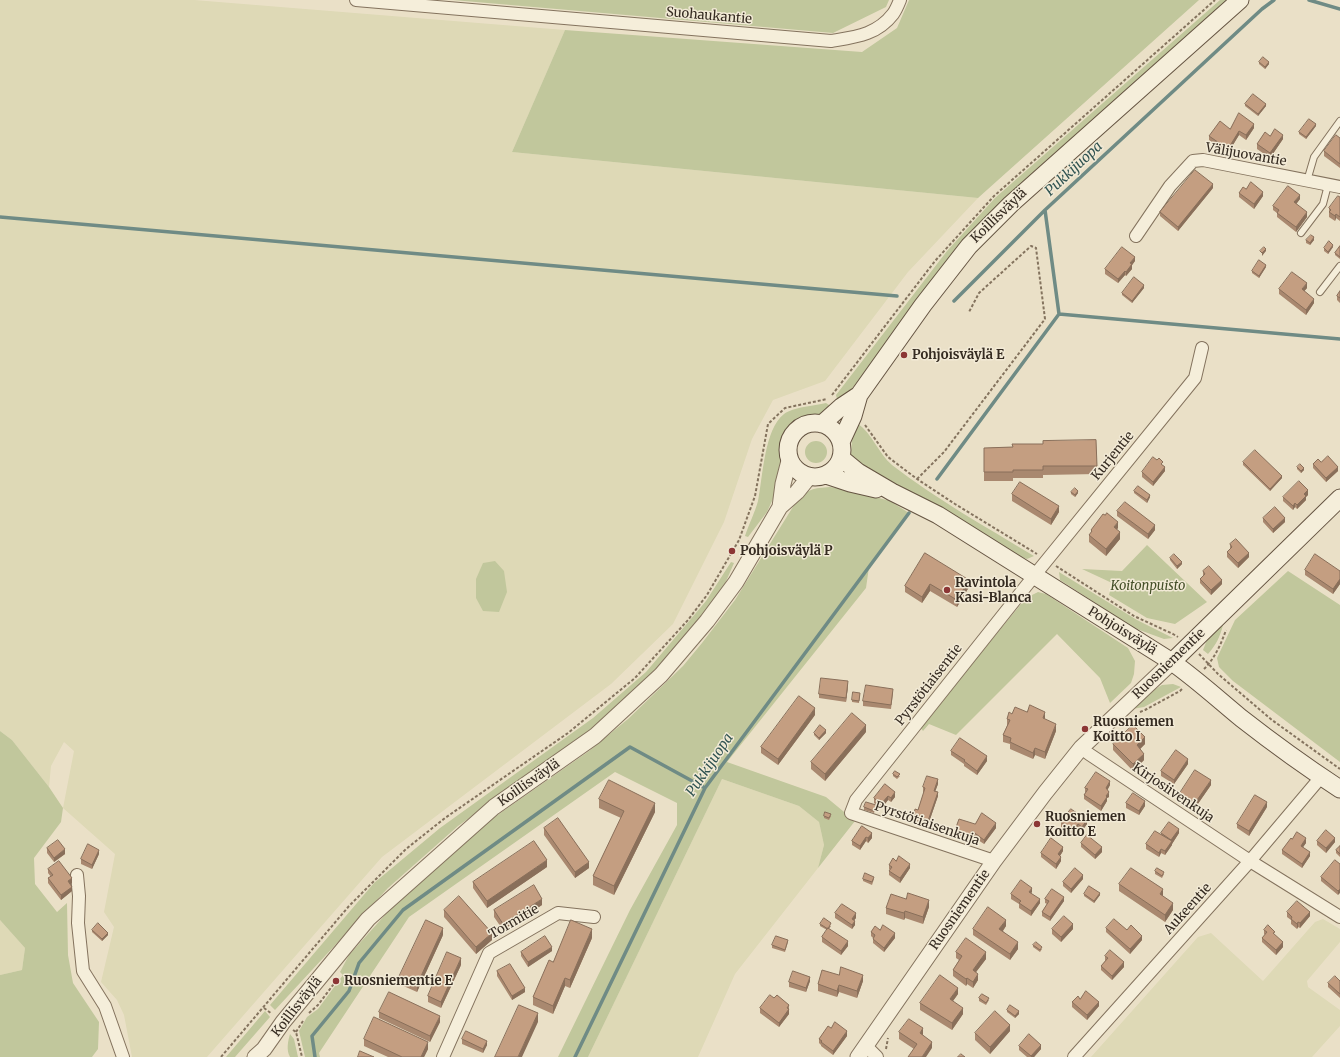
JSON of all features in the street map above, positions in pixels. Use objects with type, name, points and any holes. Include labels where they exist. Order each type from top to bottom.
[{"type":"main road","name":"Koillisväylä","points":[[841,450],[859,395],[923,305],[969,246],[1010,204],[1240,0]]},
{"type":"main road","name":"Koillisväylä","points":[[822,424],[841,407],[859,395]]},
{"type":"main road","points":[[815,423],[822,424],[830,428],[837,434],[841,450],[838,465],[833,471],[818,476],[801,474],[794,468],[790,461],[788,446],[790,438],[794,432],[807,424],[815,423]]},
{"type":"main road","name":"Pohjoisväylä","points":[[841,450],[858,472],[892,492],[938,515],[1172,662],[1194,678],[1242,718],[1321,777],[1340,789]]},
{"type":"main road","name":"Pohjoisväylä","points":[[818,476],[892,492]]},
{"type":"main road","name":"Ruosniementie","points":[[1172,662],[1340,498]]},
{"type":"street","name":"Suohaukantie","points":[[356,0],[831,41],[862,36],[880,27],[894,14],[900,0]]},
{"type":"street","name":"Välijuovantie","points":[[1136,236],[1170,186],[1193,161],[1203,160],[1340,187]]},
{"type":"street","name":"Kurjentie","points":[[1034,576],[1195,378],[1202,348]]},
{"type":"street","name":"Koillisväylä","points":[[780,507],[783,484],[790,461]]},
{"type":"street","name":"Koillisväylä","points":[[264,1054],[283,1022],[368,919],[494,807],[595,736],[661,675],[707,621],[736,582],[780,507],[818,476]]},
{"type":"street","name":"Pyrstötiaisentie","points":[[851,813],[856,800],[1034,576]]},
{"type":"street","name":"Ruosniementie","points":[[862,1052],[994,861],[1045,792],[1081,748],[1172,662]]},
{"type":"street","name":"Kirjosiivenkuja","points":[[1081,748],[1250,860],[1340,917]]},
{"type":"street","name":"Aukeentie","points":[[1074,1057],[1250,860],[1321,777]]},
{"type":"street","name":"Pyrstötiaisenkuja","points":[[851,813],[994,861]]},
{"type":"street","points":[[77,875],[80,896],[78,923],[83,971],[105,1006],[123,1057]]},
{"type":"street","name":"Tormitie","points":[[443,1057],[489,953],[558,912],[594,917]]},
{"type":"street","points":[[862,1052],[878,1057]]},
{"type":"lane","points":[[1307,181],[1314,157],[1340,121]]},
{"type":"lane","points":[[1301,233],[1323,204],[1328,185]]},
{"type":"lane","points":[[1320,292],[1340,266]]},
{"type":"path","points":[[221,1057],[349,906],[406,848],[445,818],[568,733],[636,678],[688,620],[707,595],[739,540],[755,496],[768,424],[786,408],[829,399],[935,261],[994,196],[1215,0]]},
{"type":"path","points":[[917,479],[944,452],[1045,318],[1036,248],[1031,246],[979,293],[969,312]]},
{"type":"path","points":[[853,416],[861,420],[888,457],[917,479],[1134,616],[1173,634],[1189,645],[1218,674],[1272,720],[1340,769]]},
{"type":"path","points":[[296,1032],[306,1015],[318,1005],[336,981]]},
{"type":"shaded area","points":[[0,0],[194,0],[565,30],[512,152],[978,198],[908,272],[825,381],[773,400],[752,439],[724,522],[673,624],[611,684],[382,857],[207,1057],[132,1057],[124,1015],[117,1000],[101,982],[114,927],[104,912],[115,854],[63,808],[74,751],[64,742],[51,766],[49,787],[12,740],[0,731]]},
{"type":"shaded area","points":[[722,779],[799,806],[819,822],[824,845],[818,868],[735,974],[698,1057],[588,1057]]},
{"type":"shaded area","points":[[1323,919],[1340,929],[1340,942],[1307,981],[1308,987],[1340,1010],[1340,1026],[1312,1057],[1091,1057],[1198,937],[1211,933],[1263,981],[1315,922]]},
{"type":"shaded area","points":[[0,920],[25,948],[22,970],[0,975]]},
{"type":"green space","points":[[453,0],[889,0],[886,7],[833,33]]},
{"type":"green space","points":[[909,0],[1199,0],[978,198],[512,152],[565,30],[862,52],[897,28]]},
{"type":"green space","points":[[1220,0],[1227,0],[953,254],[841,403],[837,399],[836,395],[947,251],[995,198]]},
{"type":"green space","points":[[826,403],[835,409],[825,415],[799,418],[790,426],[782,437],[779,450],[781,467],[777,490],[767,512],[748,537],[745,536],[758,501],[765,454],[772,431],[777,421],[784,414],[793,410]]},
{"type":"green space","points":[[857,423],[867,432],[892,465],[944,501],[1034,556],[1027,559],[1021,557],[928,500],[865,472],[856,465],[851,455],[852,440]]},
{"type":"green space","points":[[816,441],[820,442],[826,448],[826,456],[820,462],[816,463],[812,462],[806,456],[805,452],[806,448],[812,442]]},
{"type":"green space","points":[[830,487],[850,490],[890,501],[909,513],[869,567],[866,588],[727,762],[826,797],[855,821],[818,868],[824,845],[819,822],[799,806],[722,779],[588,1057],[558,1057],[630,910],[677,825],[677,803],[615,772],[409,917],[319,1053],[320,1057],[305,1057],[299,1031],[307,1017],[318,1009],[343,975],[340,972],[349,955],[403,895],[489,821],[589,751],[628,719],[683,666],[702,643],[735,600],[796,502],[804,494],[811,490]]},
{"type":"green space","name":"Koitonpuisto","points":[[1147,545],[1207,602],[1175,624],[1147,618],[1109,595],[1112,583],[1082,569],[1122,571]]},
{"type":"green space","points":[[495,561],[504,571],[507,592],[499,612],[483,611],[476,598],[476,579],[483,563]]},
{"type":"green space","points":[[731,562],[734,563],[724,586],[709,609],[655,673],[581,738],[458,826],[388,888],[275,1010],[270,1005],[374,883],[440,828],[593,718],[646,672],[706,601]]},
{"type":"green space","points":[[1288,571],[1340,605],[1340,762],[1233,681],[1219,667],[1217,658],[1235,620]]},
{"type":"green space","points":[[1059,572],[1137,620],[1173,638],[1164,639],[1134,628],[1060,580]]},
{"type":"green space","points":[[1038,592],[1046,594],[1128,648],[1135,661],[1134,674],[1131,683],[1110,703],[1100,678],[1057,634],[956,735],[929,724],[923,731],[920,727],[1026,598]]},
{"type":"green space","points":[[1220,623],[1223,625],[1221,633],[1208,654],[1203,650],[1207,640]]},
{"type":"green space","points":[[1173,684],[1181,687],[1144,707],[1132,709],[1149,693],[1162,685]]},
{"type":"green space","points":[[0,731],[12,740],[49,787],[63,808],[61,822],[34,858],[35,884],[57,912],[67,903],[68,955],[73,983],[99,1022],[98,1049],[92,1057],[0,1057],[0,975],[22,970],[25,948],[0,920]]},
{"type":"green space","points":[[265,1011],[270,1017],[235,1057],[226,1057]]},
{"type":"green space","points":[[290,1034],[294,1039],[298,1057],[290,1057],[288,1046]]},
{"type":"building","points":[[1263,57],[1269,62],[1265,67],[1259,62]]},
{"type":"building","points":[[1253,94],[1266,104],[1258,114],[1245,104]]},
{"type":"building","points":[[1239,113],[1254,124],[1246,135],[1239,131],[1228,149],[1209,136],[1220,121],[1230,129]]},
{"type":"building","points":[[1309,119],[1316,124],[1306,137],[1299,132]]},
{"type":"building","points":[[1275,129],[1283,135],[1270,153],[1257,144],[1265,132],[1270,136]]},
{"type":"building","points":[[1336,135],[1340,138],[1340,164],[1324,151]]},
{"type":"building","points":[[1195,170],[1213,184],[1178,227],[1160,212]]},
{"type":"building","points":[[1251,182],[1263,192],[1254,204],[1239,193],[1243,187],[1246,189]]},
{"type":"building","points":[[1288,186],[1300,195],[1294,202],[1307,212],[1296,227],[1277,213],[1279,210],[1273,206]]},
{"type":"building","points":[[1338,196],[1340,197],[1340,217],[1329,212],[1331,210],[1329,208]]},
{"type":"building","points":[[1311,235],[1314,237],[1310,243],[1306,240]]},
{"type":"building","points":[[1329,241],[1333,245],[1328,252],[1324,248]]},
{"type":"building","points":[[1340,246],[1340,257],[1335,253]]},
{"type":"building","points":[[1122,247],[1135,257],[1130,263],[1132,264],[1126,272],[1125,271],[1118,279],[1105,269]]},
{"type":"building","points":[[1264,247],[1266,249],[1262,253],[1260,251]]},
{"type":"building","points":[[1259,260],[1266,265],[1259,276],[1252,271]]},
{"type":"building","points":[[1292,272],[1307,283],[1302,289],[1314,299],[1306,310],[1279,289]]},
{"type":"building","points":[[1134,277],[1144,285],[1132,301],[1122,293]]},
{"type":"building","points":[[1340,291],[1340,298],[1337,296]]},
{"type":"building","points":[[1096,440],[1097,466],[1043,466],[1043,470],[984,472],[984,448],[1013,447],[1012,444],[1043,444],[1043,441]]},
{"type":"building","points":[[1255,450],[1282,476],[1270,489],[1243,462]]},
{"type":"building","points":[[1328,456],[1338,467],[1326,478],[1313,464],[1318,459],[1321,462]]},
{"type":"building","points":[[1153,457],[1157,460],[1159,458],[1163,462],[1161,464],[1165,467],[1153,482],[1142,472]]},
{"type":"building","points":[[1300,464],[1304,468],[1301,471],[1297,467]]},
{"type":"building","points":[[1299,481],[1308,490],[1304,494],[1306,496],[1297,505],[1295,503],[1293,506],[1283,497]]},
{"type":"building","points":[[1020,482],[1059,506],[1051,519],[1012,494]]},
{"type":"building","points":[[1138,486],[1150,495],[1147,500],[1134,491]]},
{"type":"building","points":[[1075,488],[1078,491],[1075,495],[1071,492]]},
{"type":"building","points":[[1125,502],[1155,525],[1148,534],[1117,511]]},
{"type":"building","points":[[1275,507],[1285,518],[1273,529],[1263,518]]},
{"type":"building","points":[[1107,513],[1118,522],[1114,527],[1120,532],[1106,549],[1089,535],[1103,514],[1105,515]]},
{"type":"building","points":[[1236,539],[1249,553],[1238,563],[1227,552],[1232,547],[1230,544]]},
{"type":"building","points":[[925,553],[969,580],[957,600],[930,584],[922,597],[905,586]]},
{"type":"building","points":[[1174,554],[1182,562],[1177,566],[1170,558]]},
{"type":"building","points":[[1315,554],[1340,571],[1340,579],[1333,589],[1305,570]]},
{"type":"building","points":[[1209,566],[1222,580],[1211,590],[1200,579],[1205,574],[1203,571]]},
{"type":"building","points":[[821,678],[848,681],[846,698],[819,694]]},
{"type":"building","points":[[866,685],[893,689],[891,705],[863,701]]},
{"type":"building","points":[[853,692],[860,693],[859,701],[852,700]]},
{"type":"building","points":[[799,696],[815,708],[778,759],[761,747]]},
{"type":"building","points":[[1030,705],[1045,712],[1043,718],[1056,724],[1045,752],[1035,748],[1033,753],[1010,742],[1011,738],[1003,735],[1010,720],[1007,719],[1009,712],[1012,714],[1015,707],[1027,712]]},
{"type":"building","points":[[852,713],[866,725],[825,774],[811,762]]},
{"type":"building","points":[[820,725],[826,730],[819,738],[814,733]]},
{"type":"building","points":[[1133,725],[1145,737],[1137,745],[1144,754],[1133,764],[1113,744]]},
{"type":"building","points":[[960,738],[987,756],[977,771],[964,761],[965,760],[951,751]]},
{"type":"building","points":[[1176,750],[1188,759],[1174,780],[1161,771]]},
{"type":"building","points":[[1195,770],[1211,780],[1195,803],[1180,793]]},
{"type":"building","points":[[895,771],[900,774],[897,777],[893,774]]},
{"type":"building","points":[[1096,772],[1110,781],[1106,788],[1109,792],[1101,806],[1084,795],[1088,789],[1085,788]]},
{"type":"building","points":[[927,776],[938,779],[934,791],[938,792],[928,821],[916,817],[914,814],[915,809],[918,810]]},
{"type":"building","points":[[609,780],[655,803],[614,886],[593,876],[624,811],[599,799]]},
{"type":"building","points":[[885,784],[895,792],[891,798],[888,796],[881,804],[874,798]]},
{"type":"building","points":[[1133,793],[1145,801],[1139,811],[1126,803]]},
{"type":"building","points":[[1255,795],[1267,802],[1249,831],[1237,824]]},
{"type":"building","points":[[866,802],[876,805],[874,811],[864,807]]},
{"type":"building","points":[[1071,809],[1087,820],[1082,827],[1078,824],[1074,831],[1061,822]]},
{"type":"building","points":[[825,812],[831,814],[829,818],[824,816]]},
{"type":"building","points":[[982,813],[996,823],[984,840],[972,831],[970,835],[955,830],[959,819],[975,824]]},
{"type":"building","points":[[558,818],[589,862],[575,872],[544,828]]},
{"type":"building","points":[[1169,822],[1179,829],[1171,840],[1161,833]]},
{"type":"building","points":[[862,826],[872,833],[868,838],[866,837],[860,846],[852,841]]},
{"type":"building","points":[[1326,830],[1335,838],[1326,848],[1317,841]]},
{"type":"building","points":[[1155,831],[1172,841],[1165,851],[1161,849],[1159,853],[1146,844]]},
{"type":"building","points":[[1297,832],[1306,838],[1301,846],[1310,852],[1302,864],[1282,850]]},
{"type":"building","points":[[1087,835],[1102,847],[1095,855],[1081,843]]},
{"type":"building","points":[[1051,838],[1063,847],[1058,854],[1061,857],[1056,864],[1041,853]]},
{"type":"building","points":[[58,840],[65,849],[54,858],[47,848]]},
{"type":"building","points":[[534,841],[547,860],[487,901],[473,882]]},
{"type":"building","points":[[88,844],[99,850],[92,865],[81,859]]},
{"type":"building","points":[[1340,846],[1340,854],[1336,850]]},
{"type":"building","points":[[899,856],[910,864],[900,878],[889,871],[892,867],[889,865],[893,858],[896,861]]},
{"type":"building","points":[[1335,860],[1340,864],[1340,889],[1338,891],[1321,877]]},
{"type":"building","points":[[59,861],[72,878],[68,881],[72,887],[61,895],[48,878],[53,875],[48,869]]},
{"type":"building","points":[[1075,868],[1083,875],[1071,889],[1063,882]]},
{"type":"building","points":[[1131,868],[1163,889],[1160,894],[1173,903],[1165,915],[1119,884]]},
{"type":"building","points":[[1157,868],[1164,872],[1162,876],[1155,871]]},
{"type":"building","points":[[865,873],[874,877],[872,882],[863,879]]},
{"type":"building","points":[[1021,880],[1032,888],[1029,892],[1040,899],[1031,911],[1019,903],[1021,901],[1011,894]]},
{"type":"building","points":[[534,885],[542,899],[503,924],[494,910]]},
{"type":"building","points":[[1089,886],[1100,893],[1094,901],[1084,894]]},
{"type":"building","points":[[1052,889],[1064,897],[1050,917],[1042,912],[1049,901],[1045,899]]},
{"type":"building","points":[[908,893],[929,900],[923,917],[905,911],[904,913],[886,908],[891,894],[906,899]]},
{"type":"building","points":[[459,896],[492,933],[476,947],[444,910]]},
{"type":"building","points":[[1297,901],[1310,912],[1300,923],[1298,922],[1297,924],[1291,919],[1292,917],[1287,912]]},
{"type":"building","points":[[842,904],[856,913],[852,919],[855,921],[852,925],[835,913]]},
{"type":"building","points":[[988,907],[1006,920],[999,929],[1018,942],[1010,954],[973,929]]},
{"type":"building","points":[[1064,916],[1073,924],[1061,937],[1052,929]]},
{"type":"building","points":[[824,918],[831,923],[828,929],[820,924]]},
{"type":"building","points":[[1114,919],[1127,930],[1131,925],[1142,936],[1130,949],[1106,928]]},
{"type":"building","points":[[426,920],[443,928],[417,985],[399,977]]},
{"type":"building","points":[[571,920],[592,929],[570,980],[565,978],[553,1006],[533,997],[549,960],[553,962]]},
{"type":"building","points":[[98,923],[108,933],[102,939],[92,930]]},
{"type":"building","points":[[883,925],[895,933],[884,948],[873,939],[875,935],[871,932],[875,926],[880,930]]},
{"type":"building","points":[[1268,925],[1275,932],[1273,933],[1283,942],[1276,950],[1262,938],[1267,932],[1264,930]]},
{"type":"building","points":[[828,928],[848,941],[841,951],[822,937]]},
{"type":"building","points":[[545,936],[552,947],[528,962],[521,952]]},
{"type":"building","points":[[776,936],[788,940],[785,950],[772,945]]},
{"type":"building","points":[[966,938],[986,952],[973,970],[978,974],[973,982],[953,970],[962,956],[956,952]]},
{"type":"building","points":[[1036,942],[1042,947],[1040,950],[1033,945]]},
{"type":"building","points":[[1110,950],[1124,962],[1112,976],[1101,966],[1108,958],[1105,956]]},
{"type":"building","points":[[447,952],[461,958],[441,1002],[428,996]]},
{"type":"building","points":[[510,964],[525,988],[512,996],[497,971]]},
{"type":"building","points":[[841,967],[863,975],[857,991],[839,985],[837,991],[818,984],[822,970],[839,975]]},
{"type":"building","points":[[793,971],[810,977],[806,988],[789,982]]},
{"type":"building","points":[[940,975],[958,988],[950,999],[963,1008],[952,1023],[920,1003]]},
{"type":"building","points":[[1335,976],[1340,981],[1340,994],[1328,983]]},
{"type":"building","points":[[1086,991],[1099,1002],[1087,1015],[1072,1002],[1078,996],[1080,999]]},
{"type":"building","points":[[389,992],[440,1016],[430,1036],[379,1012]]},
{"type":"building","points":[[982,994],[989,998],[986,1003],[979,998]]},
{"type":"building","points":[[770,995],[774,998],[777,995],[789,1005],[787,1008],[789,1009],[779,1023],[760,1008]]},
{"type":"building","points":[[519,1005],[538,1013],[518,1057],[495,1057]]},
{"type":"building","points":[[1010,1005],[1019,1011],[1015,1016],[1007,1010]]},
{"type":"building","points":[[995,1011],[1010,1025],[990,1047],[975,1033]]},
{"type":"building","points":[[374,1017],[428,1042],[421,1057],[402,1057],[364,1039]]},
{"type":"building","points":[[909,1019],[923,1028],[920,1033],[932,1042],[922,1057],[908,1057],[917,1044],[899,1032]]},
{"type":"building","points":[[835,1022],[847,1031],[833,1051],[819,1039],[828,1026],[831,1028]]},
{"type":"building","points":[[466,1031],[487,1041],[483,1049],[462,1039]]},
{"type":"building","points":[[1029,1034],[1041,1045],[1031,1056],[1019,1046]]},
{"type":"building","points":[[360,1051],[374,1057],[358,1057]]},
{"type":"building","points":[[961,1054],[965,1057],[958,1057]]},
{"type":"waterway","name":"Pukkijuopa","points":[[937,479],[1059,314],[1045,210],[1262,9],[1274,0]]},
{"type":"waterway","points":[[1309,0],[1340,9]]},
{"type":"waterway","points":[[954,301],[1045,210]]},
{"type":"waterway","points":[[0,217],[897,296]]},
{"type":"waterway","points":[[1059,314],[1340,339]]},
{"type":"waterway","name":"Pukkijuopa","points":[[575,1057],[705,788],[909,513]]},
{"type":"waterway","points":[[315,1057],[312,1036],[349,991],[359,963],[403,910],[630,747],[705,788]]},
{"type":"place","name":"Pohjoisväylä E","points":[[904,355]]},
{"type":"place","name":"Pohjoisväylä P","points":[[732,551]]},
{"type":"place","name":"Ravintola Kasi-Blanca","points":[[947,590]]},
{"type":"place","name":"Ruosniemen Koitto I","points":[[1085,729]]},
{"type":"place","name":"Ruosniemen Koitto E","points":[[1037,824]]},
{"type":"place","name":"Ruosniementie E","points":[[336,981]]}]
